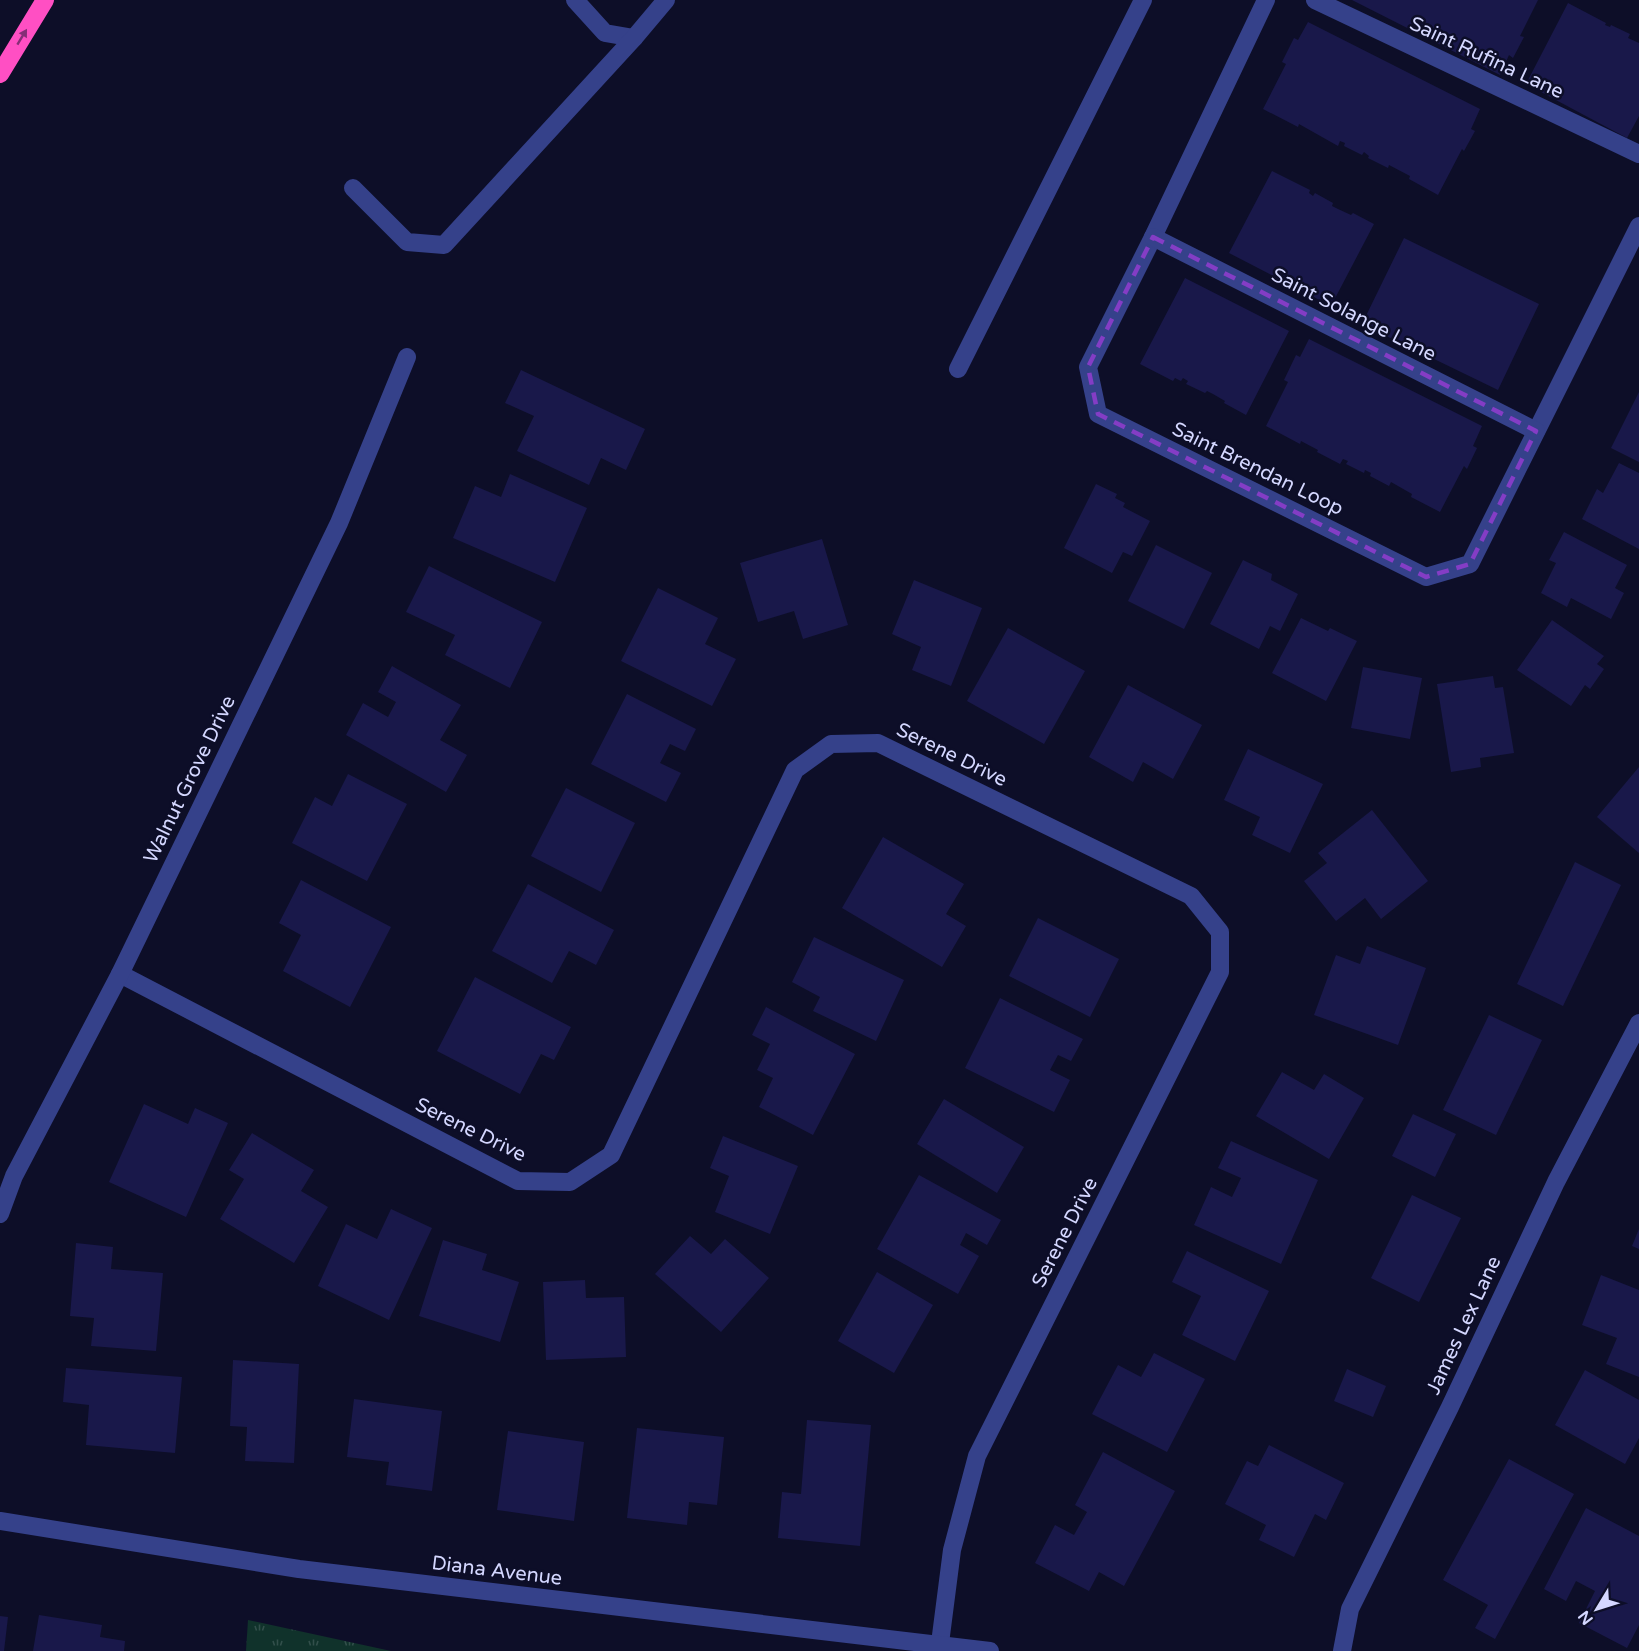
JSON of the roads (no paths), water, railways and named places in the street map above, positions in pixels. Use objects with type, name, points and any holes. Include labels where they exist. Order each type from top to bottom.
[{"type":"highway","points":[[0,74],[45,0]]},
{"type":"street","points":[[574,0],[605,33],[634,38]]},
{"type":"street","points":[[352,188],[407,242],[444,245],[634,38],[666,0]]},
{"type":"street","points":[[958,369],[1143,0]]},
{"type":"street","name":"Saint Brendan Loop","points":[[1266,0],[1088,367],[1098,414],[1426,577],[1470,564],[1639,226]]},
{"type":"street","name":"Saint Rufina Lane","points":[[1315,0],[1639,154]]},
{"type":"street","name":"Saint Solange Lane","points":[[1153,237],[1536,431]]},
{"type":"street","name":"Walnut Grove Drive","points":[[0,1214],[14,1176],[120,974],[339,523],[407,357]]},
{"type":"street","name":"Serene Drive","points":[[120,974],[518,1180],[570,1182],[611,1155],[795,770],[831,744],[878,743],[1191,896],[1220,932],[1220,972],[977,1455],[952,1550],[939,1648]]},
{"type":"street","name":"James Lex Lane","points":[[1342,1651],[1350,1609],[1556,1182],[1639,1023]]},
{"type":"street","name":"Diana Avenue","points":[[0,1521],[299,1569],[939,1648],[990,1651]]}]
